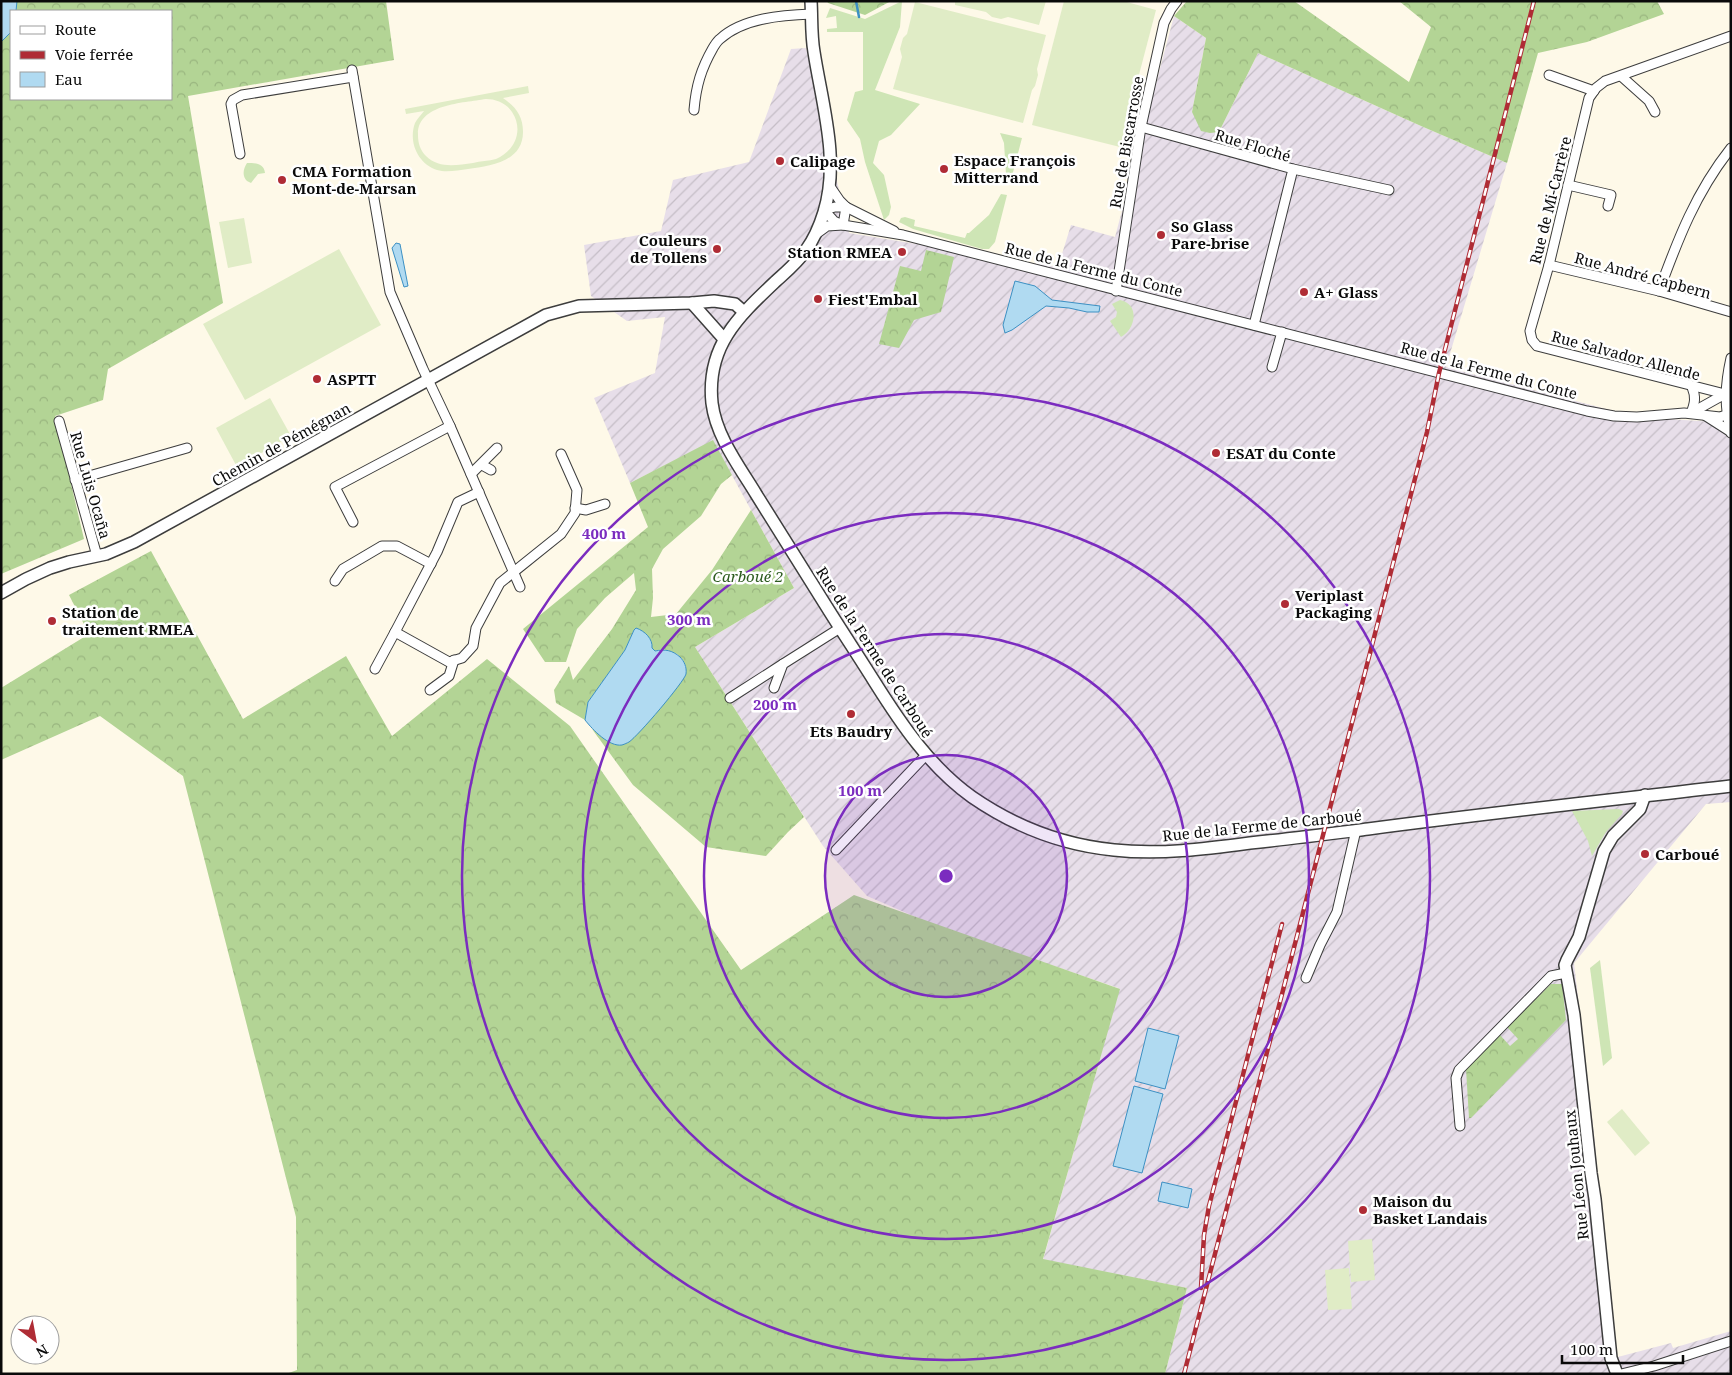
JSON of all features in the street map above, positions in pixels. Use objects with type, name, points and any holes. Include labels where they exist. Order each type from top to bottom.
[{"type":"street","points":[[811,1],[813,46],[831,166],[824,210],[846,207],[843,225]]},
{"type":"street","name":"Rue de Biscarrosse","points":[[1116,291],[1141,127],[1164,23],[1177,1]]},
{"type":"street","points":[[694,110],[696,86],[706,60],[719,39],[743,25],[774,16],[812,14]]},
{"type":"street","points":[[1655,112],[1649,101],[1621,76],[1731,36]]},
{"type":"street","points":[[240,154],[231,104],[233,100],[242,95],[353,74],[390,292],[479,492],[512,572],[520,586]]},
{"type":"street","points":[[1549,75],[1594,91]]},
{"type":"street","name":"Rue de Mi-Carrère","points":[[1530,331],[1549,265],[1589,98],[1605,81],[1621,76]]},
{"type":"street","name":"Rue Floché","points":[[1141,127],[1293,170],[1254,325]]},
{"type":"street","points":[[1659,291],[1679,236],[1699,196],[1710,176],[1731,148]]},
{"type":"street","points":[[1293,170],[1389,190]]},
{"type":"street","name":"Rue de la Ferme du Conte","points":[[829,185],[846,207],[898,234]]},
{"type":"street","points":[[1568,185],[1611,196],[1608,206]]},
{"type":"street","name":"Rue de la Ferme du Conte","points":[[824,210],[834,221],[843,225]]},
{"type":"street","name":"Rue de la Ferme de Carboué","points":[[824,210],[816,234],[806,250],[744,312],[724,339],[715,357],[712,384],[712,402],[716,419],[722,436],[773,522],[894,714],[926,755],[973,797],[1030,829],[1075,843],[1114,850],[1153,851],[1214,848],[1731,786]]},
{"type":"street","name":"Rue de la Ferme du Conte","points":[[816,234],[827,226],[843,225],[898,234],[1587,412],[1637,417],[1691,413],[1720,417],[1728,412]]},
{"type":"street","name":"Rue André Capbern","points":[[1549,265],[1659,291],[1731,312]]},
{"type":"street","name":"Chemin de Pémégnan","points":[[2,593],[50,568],[97,556],[134,542],[546,315],[579,306],[692,303],[714,300],[735,304],[744,312]]},
{"type":"street","points":[[692,303],[724,339]]},
{"type":"street","name":"Rue Salvador Allende","points":[[1530,331],[1532,340],[1537,346],[1725,394]]},
{"type":"street","points":[[1272,367],[1282,332]]},
{"type":"street","points":[[1731,358],[1725,394],[1731,432]]},
{"type":"street","points":[[1691,413],[1695,405],[1692,386]]},
{"type":"street","name":"Rue de la Ferme du Conte","points":[[1691,413],[1725,394]]},
{"type":"street","name":"Rue de la Ferme du Conte","points":[[1704,414],[1731,432]]},
{"type":"street","name":"Rue Luis Ocaña","points":[[59,421],[97,556]]},
{"type":"street","points":[[353,522],[332,483],[450,426]]},
{"type":"street","points":[[75,480],[187,448]]},
{"type":"street","points":[[471,474],[497,448]]},
{"type":"street","points":[[395,632],[450,662],[462,658],[473,646],[476,628],[500,583],[561,534],[574,513],[577,490],[561,454]]},
{"type":"street","points":[[482,465],[491,470]]},
{"type":"street","points":[[374,668],[431,564],[458,502],[479,492]]},
{"type":"street","points":[[575,508],[586,510],[605,504]]},
{"type":"street","points":[[335,581],[344,570],[382,546],[397,546],[431,564]]},
{"type":"street","points":[[730,698],[840,628]]},
{"type":"street","points":[[430,690],[449,676],[454,660]]},
{"type":"street","points":[[774,688],[783,664]]},
{"type":"street","points":[[836,850],[926,755]]},
{"type":"street","points":[[1460,1126],[1456,1078],[1459,1070],[1567,960],[1579,937],[1604,851],[1613,836],[1640,809],[1645,796]]},
{"type":"street","points":[[1630,797],[1632,813],[1630,819]]},
{"type":"street","points":[[1306,978],[1316,953],[1337,912],[1356,830]]},
{"type":"street","name":"Rue Léon Jouhaux","points":[[1567,960],[1566,973],[1571,996],[1590,1173],[1595,1200],[1611,1358],[1619,1374]]},
{"type":"street","points":[[1551,976],[1566,973]]},
{"type":"street","points":[[1619,1374],[1654,1366],[1731,1341]]},
{"type":"shaded area","points":[[1174,16],[1206,38],[1192,112],[1219,132],[1258,53],[1507,163],[1446,367],[1637,417],[1731,423],[1731,802],[1706,804],[1574,963],[1594,1135],[1614,1358],[1671,1343],[1673,1348],[1731,1331],[1731,1374],[1165,1374],[1187,1288],[1043,1260],[1118,988],[932,924],[867,896],[823,846],[695,647],[794,588],[713,441],[630,483],[594,398],[655,373],[665,317],[627,321],[591,296],[584,245],[661,231],[673,180],[749,162],[791,49],[806,48],[849,233],[1058,267],[1071,225],[1115,237]]},
{"type":"green space","points":[[1,1],[386,1],[394,60],[188,96],[223,303],[108,369],[103,400],[55,416],[84,539],[1,574]]},
{"type":"green space","points":[[827,1],[891,1],[865,15],[828,3]]},
{"type":"green space","points":[[902,1],[900,27],[875,90],[920,104],[891,135],[879,141],[873,163],[884,175],[891,207],[889,215],[884,220],[865,162],[860,139],[847,120],[855,92],[863,90],[863,32],[827,32],[827,29],[837,28],[836,16],[826,18],[830,8],[865,19]]},
{"type":"green space","points":[[955,1],[1046,1],[1039,25],[1008,17],[1001,19],[992,17],[986,12],[955,5]]},
{"type":"green space","points":[[1064,1],[1123,1],[1156,10],[1120,147],[1032,125]]},
{"type":"green space","points":[[1187,1],[1294,1],[1409,82],[1431,27],[1399,1],[1657,1],[1664,14],[1587,42],[1538,53],[1507,163],[1258,53],[1219,132],[1201,131],[1192,112],[1206,38],[1174,16]]},
{"type":"green space","points":[[915,2],[1046,35],[1037,69],[1038,75],[1023,123],[893,89],[902,57],[900,49],[903,38],[907,34]]},
{"type":"green space","points":[[528,86],[529,93],[503,98],[515,108],[522,121],[522,142],[518,150],[504,161],[486,166],[449,171],[441,171],[430,167],[420,158],[413,138],[415,123],[424,111],[406,114],[405,109]],"holes":[[[490,99],[507,106],[516,119],[516,139],[508,151],[496,159],[455,165],[437,163],[424,154],[418,141],[418,135],[420,125],[425,117],[443,107]]]},
{"type":"green space","points":[[1000,133],[1022,138],[1012,176],[1006,174],[1004,143]]},
{"type":"green space","points":[[247,163],[261,165],[265,173],[258,174],[251,183],[247,181],[244,177],[244,172]]},
{"type":"green space","points":[[1001,194],[1007,195],[995,242],[989,249],[982,249],[913,229],[899,222],[901,218],[905,217],[915,220],[914,226],[965,238],[967,233],[989,215]]},
{"type":"green space","points":[[244,218],[252,263],[228,268],[219,222]]},
{"type":"green space","points":[[339,249],[381,325],[245,400],[203,324]]},
{"type":"green space","points":[[926,250],[954,257],[941,312],[914,320],[899,348],[879,344],[900,266],[921,271]]},
{"type":"green space","points":[[1120,300],[1131,306],[1134,317],[1130,328],[1121,337],[1110,321],[1116,317],[1117,312],[1112,304]]},
{"type":"green space","points":[[270,398],[291,436],[237,467],[216,428]]},
{"type":"green space","name":"Carboué 2","points":[[713,440],[732,475],[721,484],[701,516],[663,549],[652,569],[653,598],[651,617],[676,614],[712,570],[751,510],[794,588],[695,647],[804,817],[766,856],[706,847],[633,785],[592,729],[613,744],[629,742],[657,712],[686,675],[686,667],[683,660],[677,654],[663,649],[655,651],[634,630],[625,650],[588,702],[585,720],[556,703],[554,690],[569,666],[573,680],[612,629],[636,590],[634,573],[605,598],[577,629],[566,662],[545,662],[523,629],[648,527],[630,483]]},
{"type":"green space","points":[[151,551],[243,719],[346,656],[392,736],[487,659],[570,726],[741,970],[854,895],[1120,989],[1043,1259],[1187,1288],[1165,1374],[286,1374],[297,1370],[296,1217],[183,776],[100,716],[1,760],[1,688],[89,634],[69,595]]},
{"type":"green space","points":[[1619,809],[1623,811],[1622,814],[1606,832],[1592,856],[1588,841],[1572,811]]},
{"type":"green space","points":[[1600,960],[1612,1058],[1603,1066],[1590,968]]},
{"type":"green space","points":[[1551,984],[1562,984],[1566,1020],[1469,1118],[1466,1069],[1500,1035],[1510,1046],[1518,1039],[1507,1027]]},
{"type":"green space","points":[[1622,1109],[1650,1143],[1635,1156],[1607,1122]]},
{"type":"green space","points":[[1372,1239],[1375,1280],[1351,1282],[1348,1241]]},
{"type":"green space","points":[[1349,1268],[1352,1309],[1328,1310],[1325,1270]]},
{"type":"water","points":[[1,1],[17,1],[16,10],[10,10],[10,33],[1,42]]},
{"type":"water","points":[[396,243],[400,244],[408,286],[404,287],[392,248]]},
{"type":"water","points":[[1015,281],[1035,286],[1052,300],[1100,306],[1099,312],[1046,306],[1005,333],[1003,325]]},
{"type":"water","points":[[636,628],[648,636],[655,651],[668,651],[680,657],[685,664],[686,674],[634,738],[625,744],[617,745],[607,741],[585,720],[588,702],[625,650]]},
{"type":"water","points":[[1148,1028],[1179,1036],[1165,1089],[1135,1081]]},
{"type":"water","points":[[1134,1086],[1163,1094],[1142,1173],[1113,1166]]},
{"type":"water","points":[[1162,1182],[1192,1189],[1188,1208],[1158,1201]]},
{"type":"waterway","points":[[856,1],[859,17]]},
{"type":"railway","points":[[1184,1374],[1427,432],[1439,373],[1534,1]]},
{"type":"railway","points":[[1201,1288],[1204,1235],[1209,1206],[1282,924]]},
{"type":"place","name":"Calipage","points":[[780,161]]},
{"type":"place","name":"Espace François Mitterrand","points":[[944,169]]},
{"type":"place","name":"CMA Formation Mont-de-Marsan","points":[[282,180]]},
{"type":"place","name":"So Glass Pare-brise","points":[[1161,235]]},
{"type":"place","name":"Couleurs de Tollens","points":[[717,249]]},
{"type":"place","name":"Station RMEA","points":[[902,252]]},
{"type":"place","name":"A+ Glass","points":[[1304,292]]},
{"type":"place","name":"Fiest'Embal","points":[[818,299]]},
{"type":"place","name":"ASPTT","points":[[317,379]]},
{"type":"place","name":"ESAT du Conte","points":[[1216,453]]},
{"type":"place","name":"Veriplast Packaging","points":[[1285,604]]},
{"type":"place","name":"Station de traitement RMEA","points":[[52,621]]},
{"type":"place","name":"Ets Baudry","points":[[851,714]]},
{"type":"place","name":"Carboué","points":[[1645,854]]},
{"type":"place","name":"Maison du Basket Landais","points":[[1363,1210]]}]
